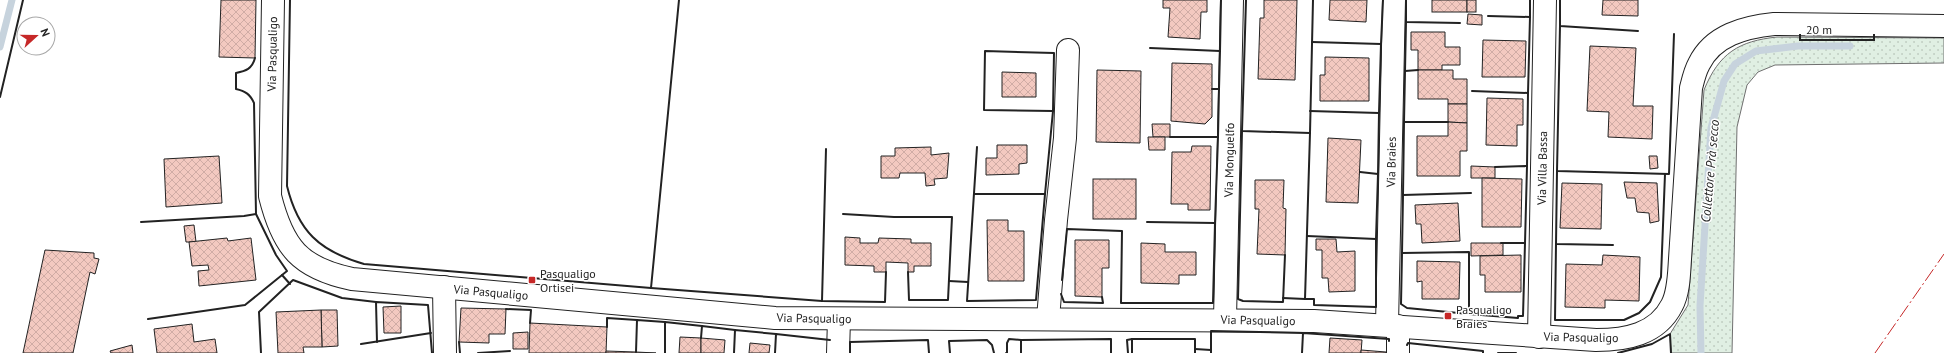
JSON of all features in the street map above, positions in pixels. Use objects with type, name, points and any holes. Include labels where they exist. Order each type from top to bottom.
[{"type":"street","name":"Via Pasqualigo","points":[[273,0],[270,196],[276,221],[285,238],[297,254],[313,267],[331,275],[352,279],[768,317],[839,319],[1225,319],[1314,321],[1393,325],[1538,336],[1596,347],[1642,333],[1659,322],[1672,305],[1678,283],[1691,88],[1699,64],[1711,47],[1731,34],[1750,27],[1774,24],[1944,26]]},
{"type":"street","name":"Via Monguelfo","points":[[1225,319],[1232,0]]},
{"type":"street","name":"Via Braies","points":[[1394,0],[1393,325],[1398,353]]},
{"type":"street","name":"Via Villa Bassa","points":[[1538,336],[1545,0]]},
{"type":"street","points":[[1048,319],[1056,220],[1065,138],[1068,50]]},
{"type":"street","points":[[444,287],[445,353]]},
{"type":"street","points":[[838,353],[839,319]]},
{"type":"green space","points":[[1777,37],[1944,38],[1944,63],[1775,65],[1758,72],[1747,85],[1737,127],[1732,353],[1671,353],[1670,334],[1688,305],[1704,90],[1716,67],[1732,51],[1752,42]]},
{"type":"building","points":[[221,0],[256,0],[255,58],[219,57]]},
{"type":"building","points":[[1163,0],[1207,0],[1207,12],[1201,12],[1200,39],[1168,37],[1170,8],[1163,8]]},
{"type":"building","points":[[1264,0],[1297,0],[1295,80],[1258,79],[1260,18],[1264,18]]},
{"type":"building","points":[[1330,0],[1367,0],[1366,22],[1329,20]]},
{"type":"building","points":[[1432,0],[1467,0],[1467,12],[1432,12]]},
{"type":"building","points":[[1467,0],[1476,0],[1476,12],[1467,12]]},
{"type":"building","points":[[1603,0],[1638,0],[1638,16],[1602,15]]},
{"type":"building","points":[[1468,14],[1482,15],[1482,25],[1467,24]]},
{"type":"building","points":[[1411,32],[1445,32],[1445,47],[1460,47],[1460,65],[1442,65],[1442,70],[1418,70],[1418,50],[1411,50]]},
{"type":"building","points":[[1483,40],[1526,41],[1525,77],[1482,77]]},
{"type":"building","points":[[1590,46],[1636,48],[1633,106],[1653,106],[1652,139],[1608,137],[1609,112],[1587,111]]},
{"type":"building","points":[[1325,57],[1369,58],[1369,101],[1320,101],[1320,75],[1325,75]]},
{"type":"building","points":[[1172,63],[1212,64],[1212,117],[1205,124],[1171,121]]},
{"type":"building","points":[[1097,70],[1141,71],[1140,143],[1096,142]]},
{"type":"building","points":[[1418,70],[1453,70],[1453,79],[1467,79],[1467,104],[1448,104],[1448,99],[1418,99]]},
{"type":"building","points":[[1002,72],[1036,73],[1036,97],[1002,97]]},
{"type":"building","points":[[1487,98],[1523,99],[1523,125],[1517,125],[1517,146],[1486,145]]},
{"type":"building","points":[[1448,104],[1467,104],[1467,123],[1448,122]]},
{"type":"building","points":[[1448,122],[1467,123],[1467,151],[1460,151],[1460,176],[1417,176],[1417,136],[1448,136]]},
{"type":"building","points":[[1152,124],[1170,124],[1170,137],[1153,137]]},
{"type":"building","points":[[1148,137],[1165,137],[1165,150],[1149,150]]},
{"type":"building","points":[[1328,138],[1361,140],[1358,203],[1326,202]]},
{"type":"building","points":[[997,145],[1027,145],[1027,163],[1019,164],[1019,174],[986,175],[986,158],[997,158]]},
{"type":"building","points":[[1192,146],[1211,146],[1210,210],[1188,210],[1188,204],[1171,204],[1172,152],[1191,152]]},
{"type":"building","points":[[931,147],[931,155],[949,153],[947,178],[934,179],[935,185],[926,186],[925,173],[900,173],[899,178],[881,178],[881,156],[895,156],[895,148]]},
{"type":"building","points":[[219,156],[222,203],[166,207],[164,159]]},
{"type":"building","points":[[1649,156],[1657,156],[1658,168],[1650,169]]},
{"type":"building","points":[[1471,166],[1495,167],[1495,178],[1471,178]]},
{"type":"building","points":[[1482,178],[1522,179],[1521,227],[1482,227]]},
{"type":"building","points":[[1093,179],[1136,179],[1136,219],[1093,219]]},
{"type":"building","points":[[1255,180],[1284,180],[1283,208],[1286,209],[1285,255],[1257,254],[1259,209],[1255,209]]},
{"type":"building","points":[[1624,182],[1657,183],[1659,221],[1650,223],[1649,213],[1637,212],[1635,198],[1627,198]]},
{"type":"building","points":[[1562,183],[1602,184],[1601,229],[1560,228]]},
{"type":"building","points":[[1458,203],[1460,241],[1422,243],[1421,224],[1416,224],[1415,205]]},
{"type":"building","points":[[987,220],[1008,220],[1008,231],[1024,231],[1024,281],[988,281]]},
{"type":"building","points":[[194,225],[196,242],[186,242],[184,226]]},
{"type":"building","points":[[845,237],[860,238],[860,243],[878,243],[879,238],[911,239],[911,243],[931,243],[931,266],[914,266],[914,272],[908,272],[908,263],[886,262],[886,272],[874,272],[874,266],[845,265]]},
{"type":"building","points":[[227,238],[228,241],[251,238],[256,280],[199,286],[198,271],[209,270],[208,265],[192,266],[189,242]]},
{"type":"building","points":[[1316,239],[1336,239],[1337,252],[1355,251],[1355,291],[1329,292],[1328,278],[1322,278],[1322,250],[1316,250]]},
{"type":"building","points":[[1075,240],[1109,240],[1109,268],[1102,268],[1102,297],[1075,296]]},
{"type":"building","points":[[1141,243],[1165,244],[1165,252],[1196,252],[1196,275],[1179,275],[1179,284],[1141,283]]},
{"type":"building","points":[[1471,243],[1503,243],[1503,255],[1471,256]]},
{"type":"building","points":[[45,250],[94,253],[94,258],[99,259],[95,274],[90,272],[73,353],[23,353]]},
{"type":"building","points":[[1521,255],[1521,292],[1485,292],[1485,275],[1480,275],[1480,256]]},
{"type":"building","points":[[1603,255],[1640,257],[1639,301],[1605,300],[1605,308],[1565,307],[1566,264],[1602,265]]},
{"type":"building","points":[[1417,261],[1460,262],[1459,299],[1422,299],[1422,281],[1417,282]]},
{"type":"building","points":[[401,306],[401,333],[384,333],[383,307]]},
{"type":"building","points":[[461,308],[506,309],[505,334],[489,334],[489,343],[459,342]]},
{"type":"building","points":[[321,310],[337,310],[338,346],[322,347]]},
{"type":"building","points":[[321,310],[322,347],[303,347],[304,353],[278,353],[276,312]]},
{"type":"building","points":[[530,323],[607,327],[606,353],[529,353]]},
{"type":"building","points":[[192,324],[194,342],[215,339],[217,353],[157,353],[154,329]]},
{"type":"building","points":[[528,332],[528,349],[513,349],[513,333]]},
{"type":"building","points":[[680,337],[701,338],[701,353],[679,353]]},
{"type":"building","points":[[701,338],[725,340],[724,353],[701,353]]},
{"type":"building","points":[[1330,338],[1362,340],[1361,353],[1329,353]]},
{"type":"building","points":[[750,343],[770,345],[769,353],[749,353]]},
{"type":"building","points":[[132,345],[133,353],[111,353],[110,351]]},
{"type":"building","points":[[1361,350],[1386,352],[1386,353],[1361,353]]},
{"type":"building","points":[[606,351],[636,352],[656,353],[606,353]]},
{"type":"waterway","points":[[0,47],[12,0]]},
{"type":"waterway","name":"Collettore Prà secco","points":[[1701,353],[1700,306],[1711,128],[1724,81],[1735,64],[1756,51],[1798,46],[1850,46]]},
{"type":"wall","points":[[0,97],[23,0]]},
{"type":"wall","points":[[290,0],[287,186],[297,215],[304,227],[323,245],[335,253],[364,264],[651,288],[679,0]]},
{"type":"wall","points":[[1220,51],[1221,0]]},
{"type":"wall","points":[[1246,0],[1242,131],[1310,133],[1313,0]]},
{"type":"wall","points":[[1381,44],[1383,0]]},
{"type":"wall","points":[[1406,0],[1406,22],[1460,23]]},
{"type":"wall","points":[[1530,0],[1530,17]]},
{"type":"wall","points":[[1560,0],[1560,26],[1638,31]]},
{"type":"wall","points":[[1488,16],[1530,17],[1528,93]]},
{"type":"wall","points":[[1406,22],[1405,71],[1418,70]]},
{"type":"wall","points":[[1560,26],[1557,171],[1669,174],[1674,34]]},
{"type":"wall","points":[[1312,42],[1381,44],[1379,113]]},
{"type":"wall","points":[[1150,48],[1220,51],[1219,89]]},
{"type":"wall","points":[[985,51],[1054,53],[1053,111],[984,110],[985,51]]},
{"type":"wall","points":[[255,58],[252,65],[248,69],[236,73],[236,89],[247,93],[254,103],[256,214]]},
{"type":"wall","points":[[1405,71],[1404,122],[1448,122]]},
{"type":"wall","points":[[1212,89],[1219,89],[1218,137]]},
{"type":"wall","points":[[1472,91],[1528,93],[1527,166]]},
{"type":"wall","points":[[974,194],[1045,194],[1053,111]]},
{"type":"wall","points":[[1310,111],[1379,113],[1378,174]]},
{"type":"wall","points":[[1404,122],[1403,195],[1471,193]]},
{"type":"wall","points":[[1242,131],[1238,299],[1243,301],[1283,302],[1285,255]]},
{"type":"wall","points":[[1283,298],[1305,299],[1310,133]]},
{"type":"wall","points":[[1170,137],[1218,137],[1215,223]]},
{"type":"wall","points":[[977,147],[967,301],[1036,300],[1045,194]]},
{"type":"wall","points":[[826,149],[822,301],[885,302],[886,272]]},
{"type":"wall","points":[[1495,167],[1527,166],[1525,243]]},
{"type":"wall","points":[[1557,171],[1556,244],[1613,245]]},
{"type":"wall","points":[[1360,172],[1378,174],[1376,239]]},
{"type":"wall","points":[[1556,244],[1555,320],[1624,320],[1639,313],[1650,302],[1661,277],[1665,174]]},
{"type":"wall","points":[[1402,253],[1401,304],[1407,308],[1469,314],[1469,252],[1402,253],[1403,195]]},
{"type":"wall","points":[[141,222],[256,214],[276,255],[287,271],[245,305],[148,319]]},
{"type":"wall","points":[[843,214],[894,217],[952,217],[948,300],[909,300],[908,272]]},
{"type":"wall","points":[[1062,280],[1067,229],[1122,231],[1121,303],[1213,303],[1215,223],[1147,222]]},
{"type":"wall","points":[[1305,299],[1314,299],[1314,305],[1376,307],[1376,239],[1307,236]]},
{"type":"wall","points":[[1469,314],[1518,318],[1518,316],[1523,316],[1525,243],[1501,243]]},
{"type":"wall","points":[[282,275],[290,284]]},
{"type":"wall","points":[[261,353],[259,312],[293,280],[342,298],[376,302]]},
{"type":"wall","points":[[949,281],[968,282]]},
{"type":"wall","points":[[651,288],[822,301]]},
{"type":"wall","points":[[1061,294],[1064,302],[1103,303],[1102,297]]},
{"type":"wall","points":[[377,342],[376,302],[428,305],[432,353]]},
{"type":"wall","points":[[506,309],[531,310],[530,323]]},
{"type":"wall","points":[[607,327],[607,318],[637,320]]},
{"type":"wall","points":[[636,352],[637,320],[665,322]]},
{"type":"wall","points":[[665,353],[665,322],[702,326]]},
{"type":"wall","points":[[701,338],[702,326],[735,330]]},
{"type":"wall","points":[[734,353],[735,330],[776,334]]},
{"type":"wall","points":[[1211,353],[1211,331],[1303,333]]},
{"type":"wall","points":[[361,344],[431,333]]},
{"type":"wall","points":[[1302,353],[1303,333],[1389,339],[1389,341]]},
{"type":"wall","points":[[775,353],[776,334],[830,340]]},
{"type":"wall","points":[[1618,353],[1652,344],[1670,334],[1671,353]]},
{"type":"wall","points":[[1006,353],[1009,339],[1021,340]]},
{"type":"wall","points":[[1021,353],[1021,340],[1111,339],[1111,353]]},
{"type":"wall","points":[[1128,353],[1127,340],[1132,339]]},
{"type":"wall","points":[[1132,353],[1132,339],[1195,339],[1195,353]]},
{"type":"wall","points":[[850,353],[850,342],[928,340],[929,353]]},
{"type":"wall","points":[[950,353],[949,341],[987,340],[992,345],[994,353]]},
{"type":"wall","points":[[459,342],[460,353]]},
{"type":"wall","points":[[1407,345],[1408,343],[1483,351],[1483,353]]},
{"type":"wall","points":[[1195,349],[1211,350]]},
{"type":"wall","points":[[478,353],[510,351]]},
{"type":"wall","points":[[1498,353],[1516,353]]},
{"type":"power","points":[[1875,353],[1944,254]]},
{"type":"place","name":"Pasqualigo Ortisei","points":[[532,280]]},
{"type":"place","name":"Pasqualigo Braies","points":[[1448,316]]}]
